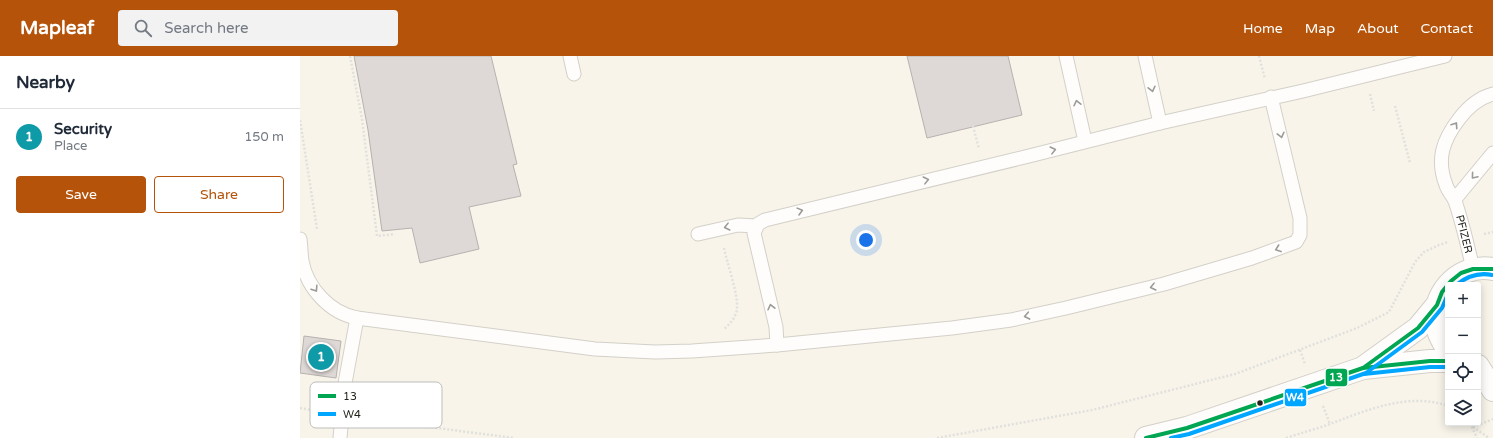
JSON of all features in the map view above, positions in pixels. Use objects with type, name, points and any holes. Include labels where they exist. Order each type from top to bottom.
[{"type":"street","points":[[1445,346],[1440,338],[1436,322],[1437,305],[1442,292],[1451,281],[1461,273],[1483,269]]},
{"type":"street","points":[[1363,368],[1418,328],[1437,305]]},
{"type":"street","points":[[1146,438],[1187,428],[1363,368],[1430,361],[1445,361]]},
{"type":"street","points":[[1481,366],[1493,365]]},
{"type":"street","points":[[1481,371],[1493,390]]},
{"type":"lane","points":[[570,56],[574,74]]},
{"type":"lane","points":[[1066,56],[1086,141]]},
{"type":"lane","points":[[1145,56],[1160,123]]},
{"type":"lane","points":[[698,234],[738,225],[756,226],[765,220],[802,210],[1160,123],[1445,56]]},
{"type":"lane","name":"PFIZER","points":[[1483,269],[1455,199],[1446,186],[1442,161],[1444,141],[1468,107],[1486,96],[1493,94]]},
{"type":"lane","points":[[300,240],[302,261],[308,278],[320,297],[332,307],[349,316],[595,349],[655,352],[692,351],[777,345],[952,328],[1011,320],[1164,284],[1252,258],[1296,242],[1300,236],[1300,218],[1271,97]]},
{"type":"lane","points":[[1455,199],[1493,154]]},
{"type":"lane","points":[[756,226],[754,233],[776,327],[777,345]]},
{"type":"lane","points":[[345,382],[357,318]]},
{"type":"lane","points":[[340,438],[341,428]]},
{"type":"path","points":[[350,56],[362,119],[377,236],[395,234]]},
{"type":"path","points":[[1259,56],[1266,82]]},
{"type":"path","points":[[1395,106],[1410,163]]},
{"type":"path","points":[[300,120],[318,230]]},
{"type":"path","points":[[973,126],[980,152]]},
{"type":"path","points":[[712,231],[723,245],[737,309],[733,319],[722,331]]},
{"type":"path","points":[[937,438],[1099,408],[1234,374],[1300,350],[1357,328],[1389,312],[1415,262],[1424,252],[1439,245]]},
{"type":"path","points":[[1300,350],[1308,370]]},
{"type":"path","points":[[1321,402],[1330,424]]},
{"type":"path","points":[[1286,438],[1330,424],[1359,412],[1395,402],[1436,402],[1445,405]]},
{"type":"path","points":[[1473,427],[1493,419]]},
{"type":"path","points":[[1473,427],[1477,438]]},
{"type":"path","points":[[1473,427],[1489,438]]},
{"type":"path","points":[[438,428],[514,438]]},
{"type":"building","points":[[354,56],[491,56],[517,164],[513,165],[521,196],[469,207],[479,249],[420,263],[412,228],[382,231],[368,130]]},
{"type":"building","points":[[907,56],[1008,56],[1022,115],[927,138]]},
{"type":"building","points":[[304,336],[341,341],[336,378],[300,373]]},
{"type":"transit line","name":"13","points":[[1146,438],[1187,428],[1363,368],[1418,328],[1437,305],[1442,292],[1451,281],[1461,273],[1473,269],[1493,269]]},
{"type":"transit line","name":"W4","points":[[1461,282],[1472,276],[1482,274],[1492,275]]},
{"type":"transit line","name":"W4","points":[[1171,438],[1189,434],[1366,373],[1422,332],[1442,308],[1445,301]]},
{"type":"transit line","name":"13","points":[[1363,368],[1430,361],[1445,361]]},
{"type":"transit line","name":"W4","points":[[1364,374],[1430,367],[1445,367]]},
{"type":"place","name":"Security","points":[[321,357]]}]
